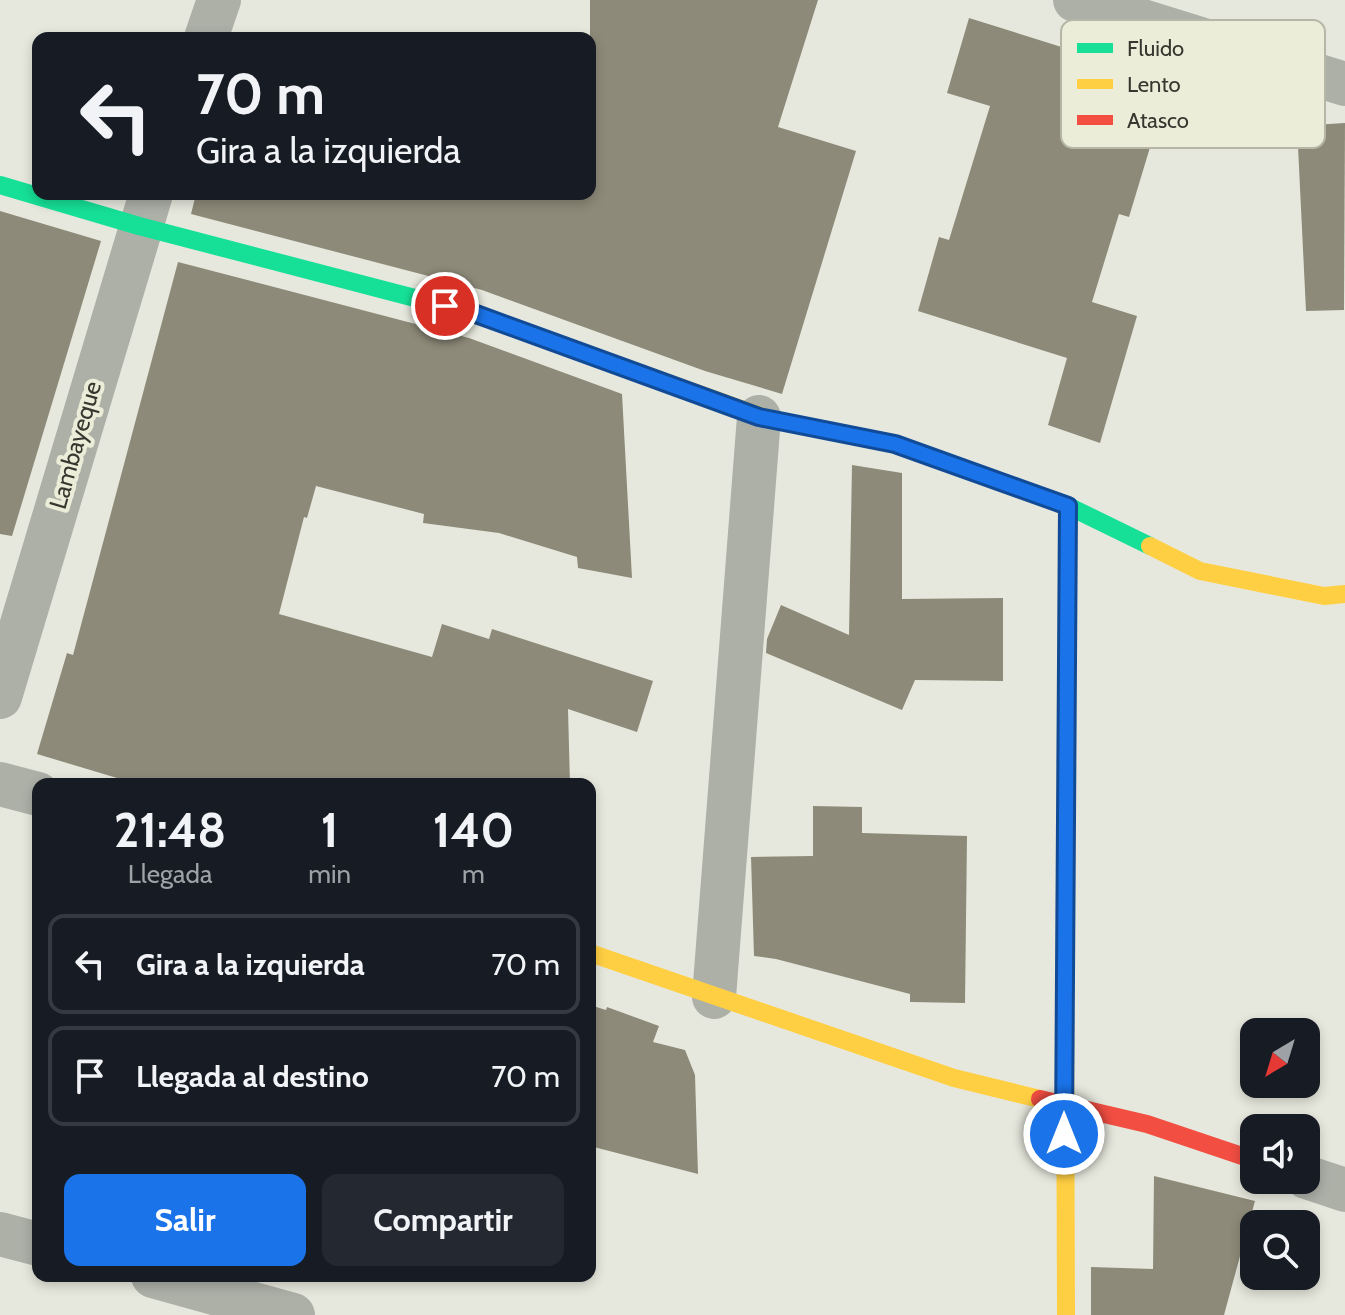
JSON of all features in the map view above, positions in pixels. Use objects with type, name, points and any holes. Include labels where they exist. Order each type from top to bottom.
[{"type":"street","points":[[208,32],[219,0]]},
{"type":"street","points":[[1075,0],[1139,20]]},
{"type":"street","points":[[1325,78],[1345,84]]},
{"type":"street","points":[[0,185],[32,191]]},
{"type":"street","points":[[87,200],[145,210],[476,314],[759,417],[895,444],[1068,506],[1200,571],[1324,596],[1345,594]]},
{"type":"street","name":"Lambayeque","points":[[0,697],[145,210]]},
{"type":"street","points":[[714,997],[759,417]]},
{"type":"street","points":[[1066,1315],[1064,1104],[1068,506]]},
{"type":"street","points":[[0,784],[32,792]]},
{"type":"street","points":[[596,955],[954,1078],[1147,1124],[1240,1155]]},
{"type":"street","points":[[1320,1182],[1345,1190]]},
{"type":"street","points":[[0,1234],[32,1242]]},
{"type":"street","points":[[175,1282],[293,1315]]},
{"type":"building","points":[[590,0],[818,0],[778,127],[856,151],[782,394],[705,371],[482,290],[191,214],[194,200],[596,200],[596,32],[590,32]]},
{"type":"building","points":[[969,18],[1061,47],[1061,148],[1150,148],[1129,217],[1119,214],[1092,302],[1137,316],[1100,443],[1048,425],[1067,358],[918,311],[939,237],[949,240],[990,106],[947,93]]},
{"type":"building","points":[[1345,123],[1344,310],[1306,311],[1298,148],[1325,148],[1325,124]]},
{"type":"building","points":[[0,211],[101,241],[12,536],[0,534]]},
{"type":"building","points":[[178,262],[469,338],[622,394],[632,578],[578,568],[577,557],[499,533],[423,523],[424,514],[316,486],[307,518],[304,517],[279,614],[432,657],[442,624],[489,639],[492,629],[653,681],[637,732],[568,709],[570,778],[117,778],[37,754],[67,653],[73,655]]},
{"type":"building","points":[[852,465],[902,473],[902,599],[1003,598],[1003,681],[915,680],[902,710],[766,653],[767,639],[781,605],[849,635]]},
{"type":"building","points":[[813,806],[862,807],[862,833],[967,836],[965,1003],[910,1002],[910,994],[754,956],[751,857],[813,856]]},
{"type":"building","points":[[596,1007],[606,1010],[607,1007],[659,1026],[653,1042],[685,1050],[695,1075],[698,1174],[596,1148]]},
{"type":"building","points":[[1154,1176],[1255,1201],[1253,1210],[1240,1210],[1240,1256],[1224,1315],[1091,1315],[1091,1267],[1153,1269]]},
{"type":"traffic: fast","points":[[0,185],[32,194]]},
{"type":"traffic: fast","points":[[51,200],[476,314]]},
{"type":"traffic: fast","points":[[766,418],[895,444],[1068,506],[1150,546]]},
{"type":"traffic: slow","points":[[476,314],[766,418]]},
{"type":"traffic: slow","points":[[1150,546],[1200,571],[1324,596],[1345,594]]},
{"type":"traffic: slow","points":[[596,955],[954,1078],[1040,1099]]},
{"type":"traffic: slow","points":[[1065,1004],[1066,1315]]},
{"type":"traffic: jam","points":[[1065,1004],[1068,506]]},
{"type":"traffic: jam","points":[[1040,1099],[1147,1124],[1240,1155]]},
{"type":"route","points":[[445,306],[476,314],[759,417],[895,444],[1068,506],[1064,1134]]}]
